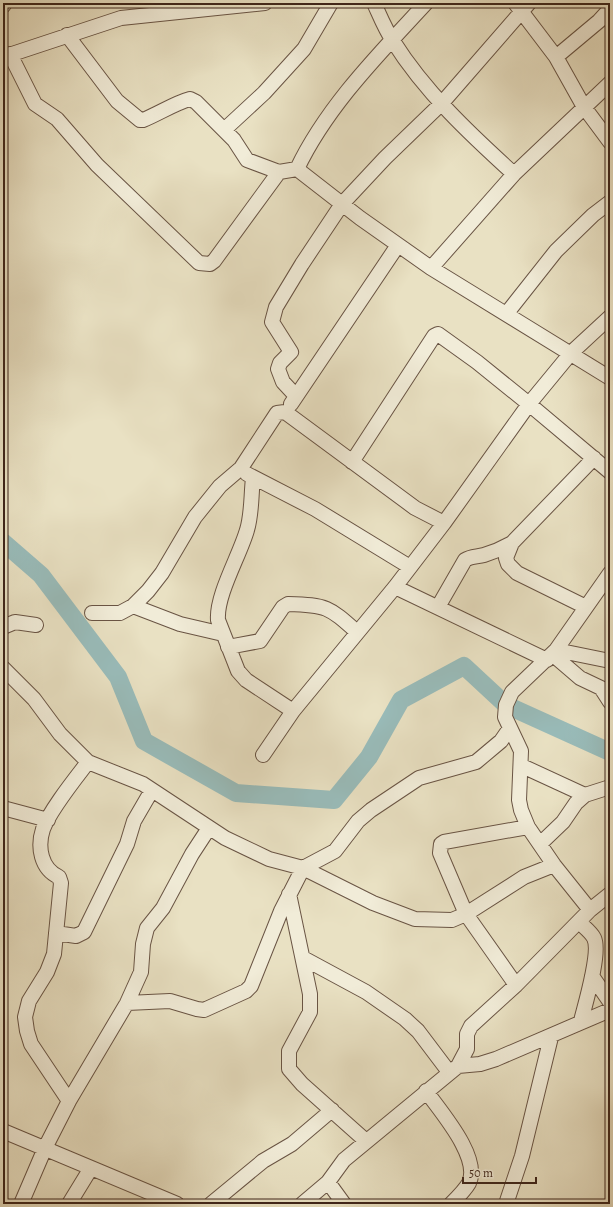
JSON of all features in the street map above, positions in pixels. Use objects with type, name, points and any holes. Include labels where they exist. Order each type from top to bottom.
[{"type":"street","points":[[265,3],[121,18],[7,56],[35,104],[57,119],[97,165],[199,263],[210,264],[214,260],[279,172]]},
{"type":"street","points":[[224,130],[264,93],[304,49],[331,3]]},
{"type":"street","points":[[374,3],[392,40],[409,65],[472,136],[514,174]]},
{"type":"street","points":[[296,169],[310,142],[346,94],[426,3]]},
{"type":"street","points":[[296,396],[279,375],[278,369],[280,363],[291,352],[291,349],[279,335],[272,322],[276,307],[302,264],[342,204],[385,158],[442,103],[522,6],[556,57],[584,107],[610,142]]},
{"type":"street","points":[[556,57],[610,9]]},
{"type":"street","points":[[67,35],[117,101],[140,120],[190,99],[196,102],[224,130],[247,160],[279,172],[296,169],[431,268],[507,313],[610,378]]},
{"type":"street","points":[[431,268],[514,174],[610,83]]},
{"type":"street","points":[[507,313],[556,251],[593,215],[610,202]]},
{"type":"street","points":[[285,412],[398,245]]},
{"type":"street","points":[[263,755],[292,711],[395,587],[444,523],[529,404],[571,353],[610,317]]},
{"type":"street","points":[[352,462],[434,336],[438,334],[477,362],[610,472]]},
{"type":"street","points":[[92,613],[120,613],[133,606],[148,591],[162,573],[196,517],[220,486],[240,468],[277,413],[285,412],[415,508],[444,523]]},
{"type":"street","points":[[438,607],[465,560],[470,557],[482,556],[494,552],[512,543],[594,458]]},
{"type":"street","points":[[240,468],[253,478],[315,509],[410,567]]},
{"type":"street","points":[[253,478],[248,530],[217,614],[228,648],[238,671],[246,680],[292,711]]},
{"type":"street","points":[[512,543],[506,558],[508,564],[517,573],[586,607]]},
{"type":"street","points":[[590,910],[554,865],[528,827],[521,810],[519,800],[522,766],[521,751],[505,717],[506,705],[512,692],[552,654],[610,573]]},
{"type":"street","points":[[395,587],[438,607],[552,654],[575,674],[601,688],[610,702]]},
{"type":"street","points":[[228,648],[260,641],[283,607],[288,604],[325,607],[357,632]]},
{"type":"street","points":[[133,606],[180,624],[223,634]]},
{"type":"street","points":[[3,627],[15,622],[36,625]]},
{"type":"street","points":[[552,654],[570,653],[610,661]]},
{"type":"street","points":[[570,653],[575,674]]},
{"type":"street","points":[[3,668],[34,699],[60,734],[88,762],[132,778],[225,838],[269,859],[303,868],[373,903],[415,919],[452,920],[466,914],[518,880],[554,865]]},
{"type":"street","points":[[127,1003],[170,1001],[204,1010],[246,991],[251,986],[289,894],[303,868],[335,851],[358,821],[371,810],[419,778],[476,762],[501,742],[510,728]]},
{"type":"street","points":[[68,1101],[31,1044],[27,1032],[25,1017],[29,1001],[47,972],[54,954],[61,883],[59,877],[49,872],[45,866],[42,855],[41,838],[48,820],[88,762]]},
{"type":"street","points":[[522,766],[585,795]]},
{"type":"street","points":[[540,844],[563,822],[576,803],[585,795],[610,787]]},
{"type":"street","points":[[56,933],[76,936],[84,932],[127,844],[134,821],[152,790]]},
{"type":"street","points":[[3,808],[48,820]]},
{"type":"street","points":[[516,985],[466,914],[440,853],[441,844],[528,827]]},
{"type":"street","points":[[25,1203],[45,1148],[68,1101],[127,1003],[141,972],[143,944],[147,928],[163,908],[192,854],[209,828]]},
{"type":"street","points":[[289,894],[311,1007],[310,1012],[289,1051],[289,1069],[292,1074],[366,1141]]},
{"type":"street","points":[[302,1204],[328,1182],[344,1160],[454,1069],[467,1049],[467,1034],[471,1026],[516,985],[590,910],[610,894]]},
{"type":"street","points":[[579,922],[595,939],[596,948],[592,976],[581,1021]]},
{"type":"street","points":[[302,958],[366,992],[405,1020],[418,1031],[454,1069]]},
{"type":"street","points":[[592,976],[610,1002]]},
{"type":"street","points":[[454,1069],[480,1064],[551,1037],[581,1021],[610,1010]]},
{"type":"street","points":[[506,1204],[522,1156],[551,1037]]},
{"type":"street","points":[[426,1091],[468,1154],[471,1172],[469,1182],[451,1204]]},
{"type":"street","points":[[211,1204],[263,1161],[292,1144],[332,1110]]},
{"type":"street","points":[[3,1131],[177,1204]]},
{"type":"street","points":[[69,1204],[91,1168]]},
{"type":"street","points":[[328,1182],[344,1204]]},
{"type":"waterway","points":[[3,542],[41,575],[118,677],[144,741],[236,793],[334,800],[369,757],[401,700],[464,666],[506,705],[610,752]]}]
